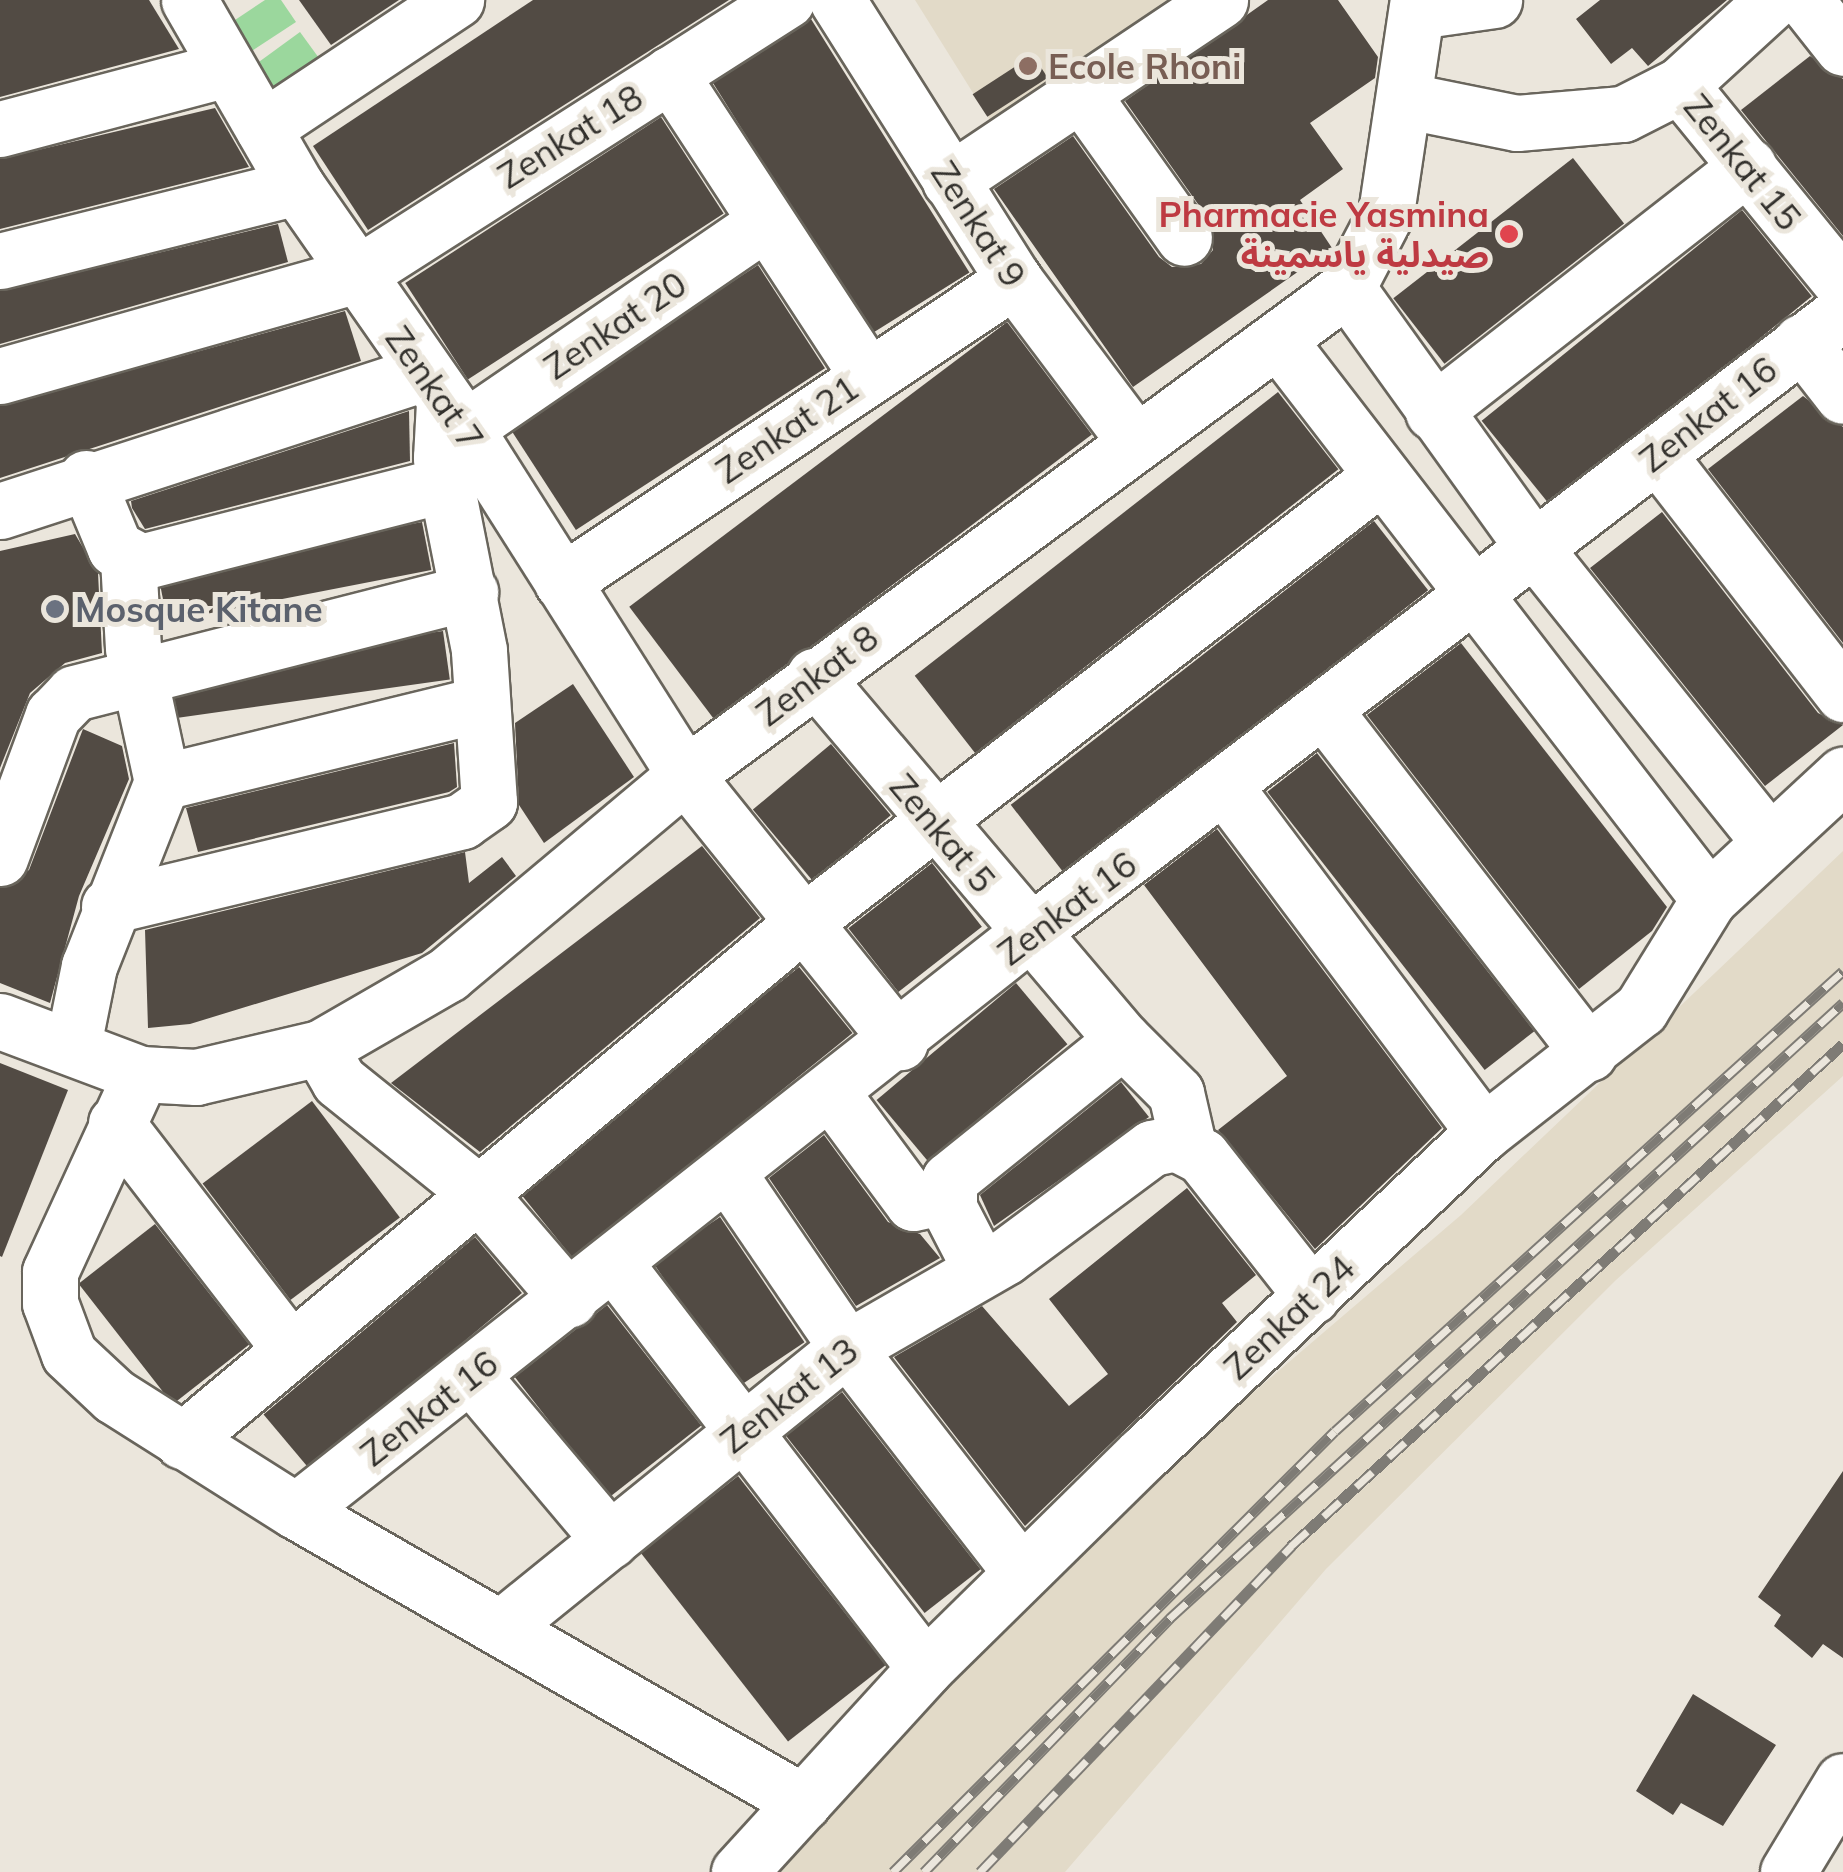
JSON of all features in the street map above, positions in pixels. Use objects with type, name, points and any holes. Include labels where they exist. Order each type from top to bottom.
[{"type":"street","name":"Zenkat 7","points":[[190,0],[297,187],[444,401],[685,775],[900,1042]]},
{"type":"street","points":[[263,128],[456,0]]},
{"type":"street","name":"Zenkat 18","points":[[0,376],[356,275],[787,0]]},
{"type":"street","name":"Zenkat 9","points":[[838,0],[1014,280],[1134,440]]},
{"type":"street","points":[[950,181],[1220,0]]},
{"type":"street","points":[[1417,6],[1494,0]]},
{"type":"street","points":[[1408,102],[1566,123],[1623,114],[1680,85],[1773,0]]},
{"type":"street","points":[[1804,0],[1843,48]]},
{"type":"street","name":"Zenkat 8","points":[[0,1021],[73,1045],[142,1074],[196,1077],[320,1048],[448,974],[685,775],[814,676],[1134,440],[1280,344],[1347,288],[1386,212],[1408,102],[1417,6]]},
{"type":"street","points":[[0,129],[227,68]]},
{"type":"street","points":[[670,74],[764,223],[867,374]]},
{"type":"street","name":"Zenkat 15","points":[[1680,85],[1843,285]]},
{"type":"street","points":[[1080,92],[1184,238]]},
{"type":"street","points":[[1433,412],[1748,166]]},
{"type":"street","points":[[0,261],[297,187]]},
{"type":"street","name":"Zenkat 20","points":[[0,511],[86,478],[444,401],[764,223]]},
{"type":"street","name":"Zenkat 21","points":[[562,582],[867,374],[1014,280]]},
{"type":"street","points":[[1347,288],[1534,548],[1768,840]]},
{"type":"street","points":[[1822,327],[1843,396]]},
{"type":"street","name":"Zenkat 16","points":[[296,1511],[900,1042],[1029,933],[1227,790],[1822,327]]},
{"type":"street","points":[[1280,344],[1709,899]]},
{"type":"street","points":[[109,906],[477,814],[492,788],[470,592],[446,484],[444,401]]},
{"type":"street","points":[[1657,454],[1843,694]]},
{"type":"street","points":[[182,1441],[287,1345],[804,922],[1380,477]]},
{"type":"street","points":[[73,1045],[109,906],[162,782],[140,678],[128,558],[106,532],[86,478]]},
{"type":"street","points":[[128,558],[168,557],[446,484]]},
{"type":"street","points":[[0,858],[53,715],[74,693],[470,592]]},
{"type":"street","name":"Zenkat 5","points":[[814,676],[930,822],[1123,1040],[1176,1093],[1188,1145]]},
{"type":"street","points":[[162,782],[481,704]]},
{"type":"street","points":[[1326,713],[1590,1053]]},
{"type":"street","name":"Zenkat 24","points":[[739,1872],[924,1668],[1021,1572],[1484,1132],[1590,1053],[1660,984],[1709,899],[1768,840],[1843,776]]},
{"type":"street","points":[[1227,790],[1484,1132]]},
{"type":"street","points":[[980,1268],[945,1196],[954,1174],[1123,1040]]},
{"type":"street","points":[[320,1048],[339,1081],[476,1191],[569,1299]]},
{"type":"street","points":[[142,1074],[58,1246],[50,1302],[69,1354],[182,1441],[296,1511],[803,1802]]},
{"type":"street","points":[[833,1094],[913,1203],[945,1196]]},
{"type":"street","points":[[116,1123],[287,1345]]},
{"type":"street","points":[[1188,1145],[1312,1296]]},
{"type":"street","name":"Zenkat 13","points":[[502,1627],[847,1348],[980,1268],[1152,1148],[1188,1145]]},
{"type":"street","points":[[730,1175],[847,1348],[1021,1572]]},
{"type":"street","points":[[616,1264],[924,1668]]},
{"type":"street","points":[[471,1375],[610,1540]]},
{"type":"street","points":[[1788,1872],[1843,1780]]},
{"type":"shaded area","name":"Ecole Rhoni","points":[[915,0],[1203,0],[998,133]]},
{"type":"shaded area","points":[[1843,851],[1843,1076],[1616,1280],[1326,1569],[1065,1872],[765,1872],[909,1715],[1173,1461],[1461,1215]]},
{"type":"green space","points":[[265,0],[281,0],[296,22],[244,56],[223,28]]},
{"type":"green space","points":[[300,32],[331,74],[283,109],[252,67]]},
{"type":"building","points":[[0,0],[149,0],[179,49],[0,97]]},
{"type":"building","points":[[299,0],[399,0],[331,45]]},
{"type":"building","points":[[533,0],[729,0],[368,230],[313,146]]},
{"type":"building","points":[[1268,0],[1338,0],[1378,57],[1375,78],[1310,123],[1343,169],[1300,200],[1332,248],[1133,387],[994,189],[1073,136],[1159,257],[1172,267],[1201,264],[1213,250],[1210,221],[1125,101]]},
{"type":"building","points":[[1600,0],[1727,0],[1648,66],[1632,48],[1611,64],[1576,19]]},
{"type":"building","points":[[811,19],[969,273],[870,335],[712,81]]},
{"type":"building","points":[[1033,55],[1048,78],[987,117],[973,94]]},
{"type":"building","points":[[1810,56],[1843,79],[1843,236],[1741,110]]},
{"type":"building","points":[[215,108],[249,167],[0,229],[0,159]]},
{"type":"building","points":[[661,117],[724,213],[468,380],[405,283]]},
{"type":"building","points":[[1573,158],[1624,223],[1444,364],[1393,298]]},
{"type":"building","points":[[1742,210],[1812,296],[1552,507],[1482,421]]},
{"type":"building","points":[[278,224],[288,262],[0,344],[0,291]]},
{"type":"building","points":[[758,265],[825,368],[576,530],[509,427]]},
{"type":"building","points":[[345,311],[361,361],[0,478],[0,406]]},
{"type":"building","points":[[1007,322],[1092,435],[714,719],[629,607]]},
{"type":"building","points":[[1278,392],[1338,469],[975,753],[915,676]]},
{"type":"building","points":[[1803,396],[1843,427],[1843,643],[1708,469]]},
{"type":"building","points":[[409,411],[410,461],[145,529],[132,508],[131,501]]},
{"type":"building","points":[[1662,512],[1818,713],[1843,725],[1765,786],[1590,568]]},
{"type":"building","points":[[1374,521],[1428,590],[1065,874],[1011,805]]},
{"type":"building","points":[[422,522],[431,570],[167,621],[158,573]]},
{"type":"building","points":[[75,534],[98,573],[102,653],[65,663],[30,693],[0,768],[0,551]]},
{"type":"building","points":[[443,631],[450,680],[177,718],[170,669]]},
{"type":"building","points":[[1461,643],[1667,907],[1652,931],[1579,989],[1367,715]]},
{"type":"building","points":[[573,684],[634,777],[544,843],[519,805],[515,723]]},
{"type":"building","points":[[83,729],[122,746],[129,779],[79,896],[50,1003],[0,983],[0,888],[29,870]]},
{"type":"building","points":[[454,743],[457,787],[449,792],[198,852],[186,808]]},
{"type":"building","points":[[831,744],[891,815],[813,881],[753,810]]},
{"type":"building","points":[[1317,753],[1534,1031],[1485,1070],[1267,792]]},
{"type":"building","points":[[1217,829],[1442,1128],[1315,1249],[1218,1130],[1287,1076],[1144,885]]},
{"type":"building","points":[[702,846],[760,918],[480,1152],[391,1083]]},
{"type":"building","points":[[465,852],[469,883],[502,857],[516,876],[422,953],[190,1024],[148,1028],[145,930]]},
{"type":"building","points":[[932,863],[982,927],[898,992],[848,928]]},
{"type":"building","points":[[799,967],[852,1033],[573,1259],[520,1193]]},
{"type":"building","points":[[1016,983],[1067,1044],[928,1161],[877,1100]]},
{"type":"building","points":[[0,1063],[68,1090],[2,1257],[0,1256]]},
{"type":"building","points":[[1121,1082],[1149,1117],[994,1226],[980,1195]]},
{"type":"building","points":[[312,1101],[400,1218],[290,1300],[203,1183]]},
{"type":"building","points":[[824,1135],[888,1222],[920,1234],[940,1258],[856,1306],[769,1178]]},
{"type":"building","points":[[1187,1188],[1256,1275],[1222,1303],[1237,1322],[1025,1526],[894,1357],[982,1306],[1069,1406],[1108,1374],[1049,1299]]},
{"type":"building","points":[[720,1217],[804,1342],[737,1387],[653,1262]]},
{"type":"building","points":[[155,1224],[249,1345],[173,1404],[79,1284]]},
{"type":"building","points":[[475,1237],[522,1293],[310,1470],[264,1414]]},
{"type":"building","points":[[607,1305],[701,1426],[609,1498],[515,1377]]},
{"type":"building","points":[[842,1392],[981,1569],[925,1613],[786,1436]]},
{"type":"building","points":[[1843,1471],[1843,1658],[1823,1644],[1812,1658],[1774,1626],[1781,1615],[1758,1597]]},
{"type":"building","points":[[738,1476],[886,1665],[788,1741],[640,1552]]},
{"type":"building","points":[[1693,1694],[1776,1745],[1723,1826],[1681,1803],[1673,1815],[1636,1791]]},
{"type":"railway","points":[[893,1872],[1335,1431],[1843,971]]},
{"type":"railway","points":[[924,1872],[1170,1618],[1843,1003]]},
{"type":"railway","points":[[980,1872],[1291,1546],[1843,1044]]},
{"type":"place","name":"Ecole Rhoni","points":[[1028,66]]},
{"type":"place","name":"Pharmacie Yasmina صيدلية ياسمينة","points":[[1509,234]]},
{"type":"place","name":"Mosque Kitane","points":[[55,609]]}]
